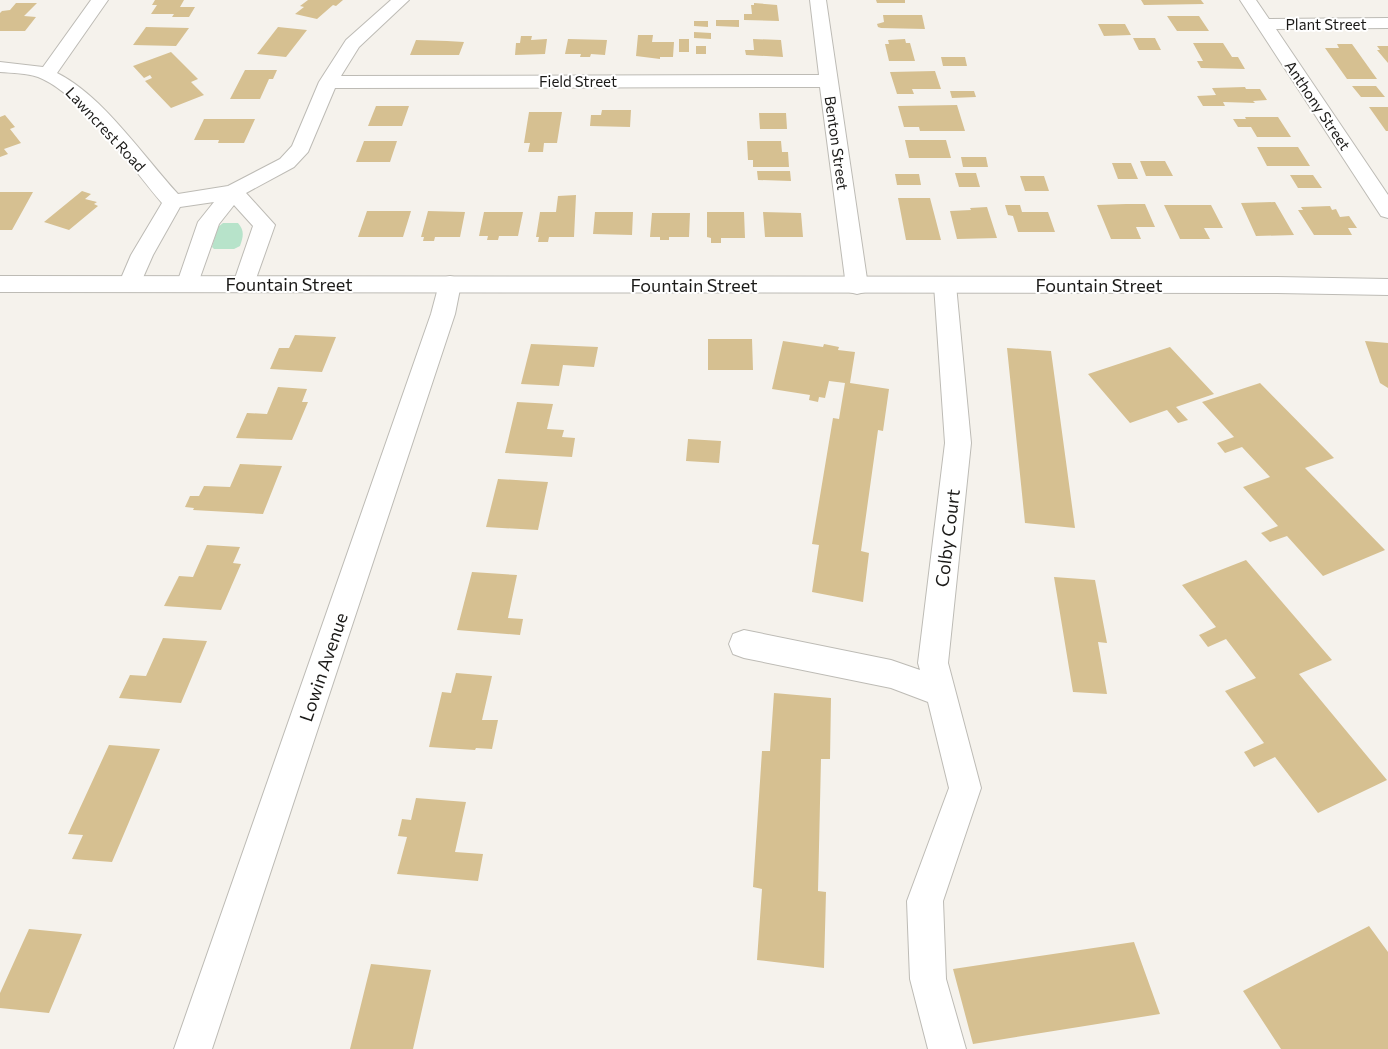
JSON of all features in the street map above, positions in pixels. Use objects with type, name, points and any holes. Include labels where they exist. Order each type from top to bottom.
[{"type":"street","points":[[47,74],[100,0]]},
{"type":"street","points":[[130,283],[142,255],[173,202],[234,192],[279,169],[294,156],[307,137],[328,82],[352,44],[402,0]]},
{"type":"street","name":"Benton Street","points":[[818,0],[857,286]]},
{"type":"street","name":"Anthony Street","points":[[1248,0],[1388,211]]},
{"type":"street","name":"Plant Street","points":[[1264,24],[1388,23]]},
{"type":"street","name":"Lawncrest Road","points":[[0,66],[47,74],[63,83],[92,109],[173,202]]},
{"type":"street","name":"Field Street","points":[[328,82],[828,81]]},
{"type":"street","points":[[188,284],[209,222],[234,192]]},
{"type":"street","points":[[234,192],[264,225],[244,284]]},
{"type":"street","name":"Fountain Street","points":[[0,284],[1278,285],[1388,287]]},
{"type":"street","name":"Lowin Avenue","points":[[193,1049],[443,314],[450,284]]},
{"type":"street","name":"Colby Court","points":[[945,285],[958,443],[933,663],[965,788],[925,901],[928,979],[947,1049]]},
{"type":"street","points":[[744,644],[891,674],[941,693]]},
{"type":"green space","points":[[223,223],[238,223],[243,234],[240,246],[234,249],[214,249],[212,247],[218,227]]},
{"type":"building","points":[[155,0],[184,0],[180,7],[195,7],[189,17],[172,17],[174,14],[151,14],[157,5],[152,5]]},
{"type":"building","points":[[308,0],[343,0],[336,6],[333,5],[317,19],[295,14],[304,7],[300,6]]},
{"type":"building","points":[[876,0],[905,0],[905,3],[877,3]]},
{"type":"building","points":[[1141,0],[1201,0],[1204,4],[1144,5]]},
{"type":"building","points":[[16,3],[37,3],[24,16],[36,17],[25,31],[0,31],[0,13],[10,10]]},
{"type":"building","points":[[754,3],[777,5],[779,21],[744,20],[744,14],[752,14],[751,5],[754,5]]},
{"type":"building","points":[[883,15],[922,15],[925,29],[878,27],[877,24],[884,22]]},
{"type":"building","points":[[1167,16],[1199,16],[1209,31],[1177,31]]},
{"type":"building","points":[[716,20],[739,20],[739,27],[716,26]]},
{"type":"building","points":[[694,21],[708,21],[708,27],[694,26]]},
{"type":"building","points":[[1098,24],[1125,24],[1131,35],[1104,36]]},
{"type":"building","points":[[146,27],[189,28],[176,46],[133,45]]},
{"type":"building","points":[[278,27],[307,30],[286,57],[257,54]]},
{"type":"building","points":[[694,32],[711,33],[711,39],[694,38]]},
{"type":"building","points":[[638,35],[653,35],[652,42],[674,42],[673,57],[660,57],[660,59],[636,56]]},
{"type":"building","points":[[521,36],[532,36],[531,40],[547,39],[545,54],[515,55],[516,43],[520,43]]},
{"type":"building","points":[[1133,38],[1155,38],[1161,50],[1139,50]]},
{"type":"building","points":[[568,39],[607,40],[605,55],[591,54],[590,57],[580,57],[581,54],[565,54]]},
{"type":"building","points":[[679,39],[689,39],[689,52],[679,52]]},
{"type":"building","points":[[753,39],[781,40],[783,57],[746,55],[745,50],[754,50]]},
{"type":"building","points":[[905,39],[906,43],[910,43],[915,61],[889,61],[885,44],[889,44],[888,40]]},
{"type":"building","points":[[416,40],[464,42],[459,55],[410,55]]},
{"type":"building","points":[[1193,43],[1223,43],[1232,57],[1238,57],[1245,69],[1201,68],[1197,61],[1203,61]]},
{"type":"building","points":[[1337,44],[1352,44],[1377,79],[1347,79],[1325,48],[1339,48]]},
{"type":"building","points":[[696,46],[706,46],[706,54],[696,54]]},
{"type":"building","points":[[1377,46],[1388,46],[1388,63],[1377,50],[1380,50]]},
{"type":"building","points":[[171,52],[198,79],[191,82],[204,95],[171,108],[145,81],[152,78],[150,75],[144,78],[133,66]]},
{"type":"building","points":[[941,57],[965,57],[967,66],[943,66]]},
{"type":"building","points":[[245,70],[277,70],[273,79],[269,79],[260,99],[230,99]]},
{"type":"building","points":[[935,71],[941,89],[912,89],[914,94],[897,94],[890,72]]},
{"type":"building","points":[[1352,86],[1376,86],[1385,97],[1361,97]]},
{"type":"building","points":[[1245,87],[1246,89],[1260,89],[1267,100],[1253,101],[1255,103],[1223,102],[1225,106],[1203,106],[1197,96],[1216,95],[1212,88]]},
{"type":"building","points":[[950,91],[974,91],[976,97],[952,98]]},
{"type":"building","points":[[957,105],[965,131],[920,131],[919,127],[904,127],[898,106]]},
{"type":"building","points":[[376,106],[409,106],[402,126],[368,126]]},
{"type":"building","points":[[1369,107],[1388,107],[1388,131],[1386,131]]},
{"type":"building","points":[[602,110],[631,110],[630,127],[590,126],[591,115],[601,115]]},
{"type":"building","points":[[529,112],[562,112],[557,143],[544,143],[543,152],[528,152],[530,143],[524,143]]},
{"type":"building","points":[[759,113],[786,113],[787,129],[760,129]]},
{"type":"building","points":[[5,115],[15,127],[10,129],[21,143],[4,149],[8,154],[0,157],[0,117]]},
{"type":"building","points":[[1245,117],[1278,117],[1291,137],[1257,137],[1251,127],[1238,127],[1233,119],[1246,119]]},
{"type":"building","points":[[204,119],[255,119],[244,143],[218,143],[219,140],[194,140]]},
{"type":"building","points":[[905,140],[946,140],[951,158],[909,158]]},
{"type":"building","points":[[364,141],[397,141],[390,162],[356,162]]},
{"type":"building","points":[[747,141],[781,141],[782,152],[788,152],[789,167],[753,167],[753,160],[748,160]]},
{"type":"building","points":[[1257,147],[1298,147],[1310,166],[1267,166]]},
{"type":"building","points":[[961,157],[986,157],[988,167],[963,167]]},
{"type":"building","points":[[1140,161],[1165,161],[1173,176],[1146,176]]},
{"type":"building","points":[[1112,163],[1131,163],[1138,179],[1118,179]]},
{"type":"building","points":[[757,171],[790,171],[791,181],[758,180]]},
{"type":"building","points":[[955,173],[976,173],[980,187],[959,187]]},
{"type":"building","points":[[895,174],[919,174],[921,185],[897,185]]},
{"type":"building","points":[[1290,175],[1313,175],[1322,188],[1298,188]]},
{"type":"building","points":[[1020,176],[1044,176],[1049,191],[1025,191]]},
{"type":"building","points":[[82,191],[91,194],[85,199],[97,202],[94,204],[98,206],[69,230],[44,222]]},
{"type":"building","points":[[0,192],[33,192],[12,230],[0,230]]},
{"type":"building","points":[[576,195],[574,237],[549,237],[548,242],[538,242],[539,237],[536,237],[540,212],[556,212],[558,196]]},
{"type":"building","points":[[898,198],[930,198],[941,240],[906,240]]},
{"type":"building","points":[[1275,202],[1294,235],[1256,236],[1241,203]]},
{"type":"building","points":[[1145,204],[1155,227],[1136,227],[1141,239],[1111,239],[1097,205]]},
{"type":"building","points":[[1005,205],[1020,205],[1022,212],[1048,212],[1055,232],[1018,232],[1013,216],[1008,215]]},
{"type":"building","points":[[1164,205],[1211,205],[1223,228],[1204,228],[1210,239],[1180,239]]},
{"type":"building","points":[[1330,206],[1332,210],[1336,209],[1340,217],[1349,216],[1357,228],[1348,228],[1352,235],[1314,235],[1298,210],[1303,210],[1301,207]]},
{"type":"building","points":[[987,207],[997,238],[957,239],[950,211]]},
{"type":"building","points":[[367,211],[411,211],[403,237],[358,237]]},
{"type":"building","points":[[428,211],[465,212],[460,237],[435,237],[434,241],[423,241],[424,237],[421,237]]},
{"type":"building","points":[[484,212],[523,212],[518,236],[499,236],[498,240],[487,240],[488,236],[479,236]]},
{"type":"building","points":[[595,212],[633,212],[632,235],[593,234]]},
{"type":"building","points":[[707,212],[744,212],[745,238],[721,238],[721,243],[711,243],[711,238],[707,237]]},
{"type":"building","points":[[763,212],[801,213],[803,237],[765,237]]},
{"type":"building","points":[[652,213],[690,213],[689,237],[669,237],[669,240],[660,240],[660,237],[650,237]]},
{"type":"building","points":[[295,335],[336,337],[322,372],[270,369],[279,348],[289,348]]},
{"type":"building","points":[[708,339],[752,339],[753,370],[708,370]]},
{"type":"building","points":[[783,341],[823,347],[824,344],[839,347],[838,350],[855,352],[850,383],[889,389],[883,431],[878,430],[861,551],[869,553],[863,602],[812,592],[819,545],[812,544],[833,418],[839,419],[845,383],[829,381],[825,398],[819,397],[818,402],[809,400],[810,395],[772,389]]},
{"type":"building","points":[[1365,341],[1388,343],[1388,388],[1380,383]]},
{"type":"building","points":[[531,344],[598,347],[594,367],[563,365],[559,386],[521,384]]},
{"type":"building","points":[[1170,347],[1214,394],[1176,407],[1188,420],[1178,423],[1167,410],[1130,423],[1088,374]]},
{"type":"building","points":[[1007,348],[1051,351],[1075,528],[1025,523]]},
{"type":"building","points":[[1260,383],[1334,458],[1305,468],[1385,550],[1323,576],[1287,536],[1270,542],[1261,533],[1278,526],[1243,487],[1270,477],[1242,447],[1225,453],[1217,443],[1234,437],[1202,402]]},
{"type":"building","points":[[278,387],[307,389],[302,402],[308,402],[292,440],[236,438],[247,413],[267,414]]},
{"type":"building","points":[[517,402],[553,404],[547,429],[564,430],[562,437],[575,438],[572,457],[505,453]]},
{"type":"building","points":[[688,439],[721,441],[719,463],[686,461]]},
{"type":"building","points":[[240,464],[282,466],[263,514],[193,510],[194,508],[185,507],[190,496],[199,496],[204,486],[230,487]]},
{"type":"building","points":[[498,479],[548,482],[538,530],[486,527]]},
{"type":"building","points":[[207,545],[240,547],[233,563],[241,564],[221,610],[164,606],[179,576],[193,577]]},
{"type":"building","points":[[1246,560],[1332,660],[1299,674],[1387,780],[1318,813],[1275,757],[1254,767],[1244,752],[1264,743],[1225,691],[1256,678],[1226,639],[1208,647],[1199,635],[1216,627],[1182,585]]},
{"type":"building","points":[[472,572],[517,575],[508,618],[523,619],[520,635],[457,630]]},
{"type":"building","points":[[1054,577],[1095,580],[1107,643],[1098,642],[1107,694],[1073,692]]},
{"type":"building","points":[[163,638],[207,641],[181,703],[119,698],[130,675],[146,676]]},
{"type":"building","points":[[456,673],[492,676],[482,720],[498,720],[492,749],[476,748],[475,750],[429,747],[442,692],[451,693]]},
{"type":"building","points":[[774,693],[831,698],[830,759],[821,759],[818,891],[826,892],[824,968],[757,960],[762,889],[753,887],[762,751],[770,751]]},
{"type":"building","points":[[109,745],[160,749],[112,862],[72,859],[83,835],[68,834]]},
{"type":"building","points":[[416,798],[466,802],[455,852],[483,854],[478,881],[397,874],[407,837],[398,836],[402,819],[411,820]]},
{"type":"building","points":[[1369,926],[1388,952],[1388,1049],[1281,1049],[1243,991]]},
{"type":"building","points":[[29,929],[82,934],[49,1013],[0,1008],[0,993]]},
{"type":"building","points":[[1134,942],[1160,1014],[973,1044],[953,969]]},
{"type":"building","points":[[371,964],[431,970],[413,1049],[350,1049]]}]
